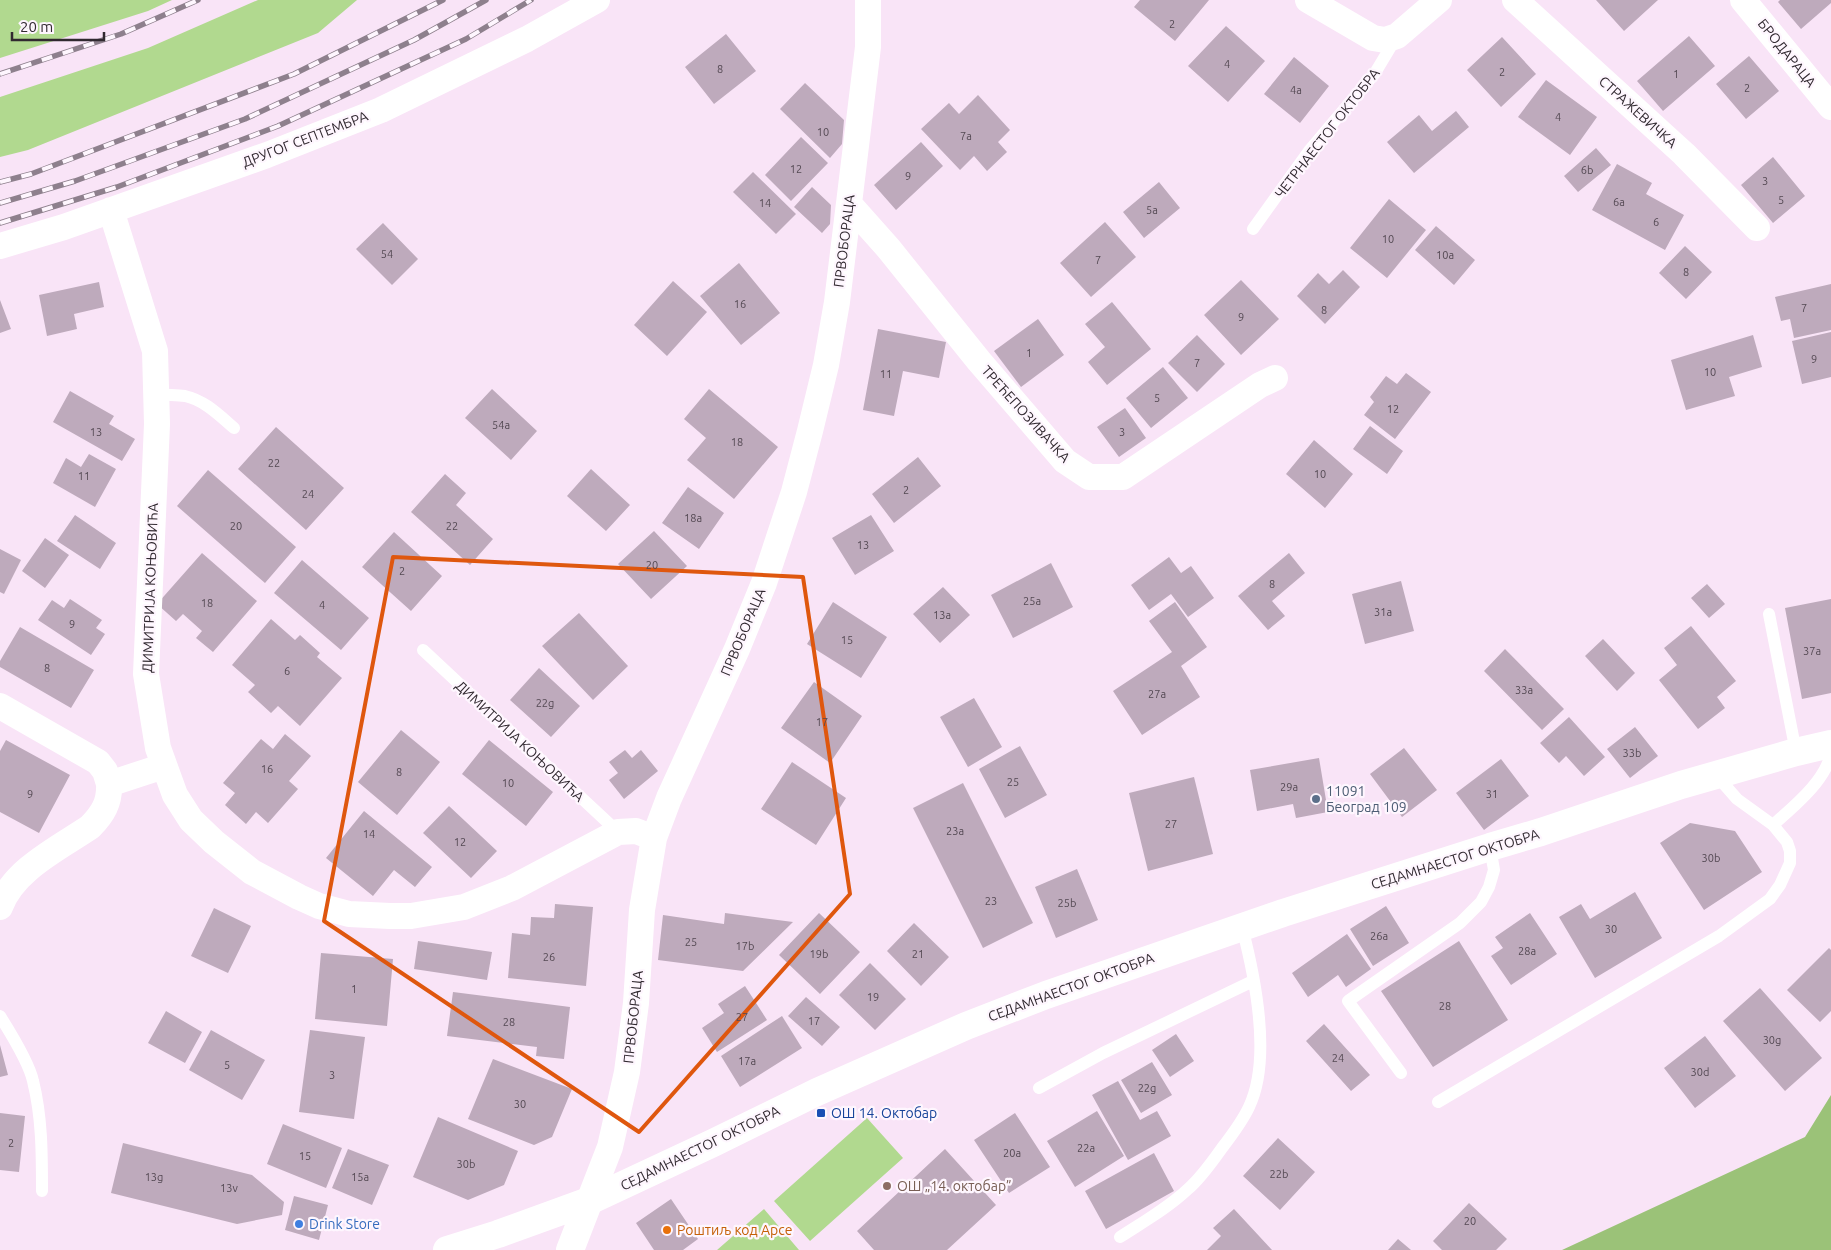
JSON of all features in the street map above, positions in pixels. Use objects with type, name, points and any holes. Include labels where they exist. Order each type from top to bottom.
[{"type":"street","name":"ДРУГОГ СЕПТЕМБРА","points":[[0,246],[64,227],[267,155],[381,110],[527,39],[597,0]]},
{"type":"street","name":"ПРВОБОРАЦА","points":[[570,1250],[610,1147],[627,1072],[636,1003],[642,910],[654,838],[669,798],[737,649],[764,583],[789,509],[826,364],[837,302],[868,47],[868,0]]},
{"type":"street","points":[[1308,0],[1373,38],[1385,40],[1398,36]]},
{"type":"street","name":"ЧЕТРНАЕСТОГ ОКТОБРА","points":[[1398,36],[1439,0]]},
{"type":"street","name":"СТРАЖЕВИЧКА","points":[[1515,0],[1684,154],[1757,228]]},
{"type":"street","name":"БРОДАРАЦА","points":[[1743,0],[1831,107]]},
{"type":"street","name":"ТРЕЋЕПОЗИВАЧКА","points":[[849,204],[889,249],[978,361],[1065,461],[1089,476],[1123,477],[1260,385],[1275,378]]},
{"type":"street","name":"ДИМИТРИЈА КОЊОВИЋА","points":[[111,210],[155,351],[157,394],[146,674],[158,748],[175,795],[191,820],[214,842],[252,872],[319,906],[348,914],[411,916],[464,907],[512,888],[618,832]]},
{"type":"street","points":[[0,706],[98,762],[105,771],[110,795],[106,807],[98,819],[90,827],[22,874],[4,896],[0,906]]},
{"type":"street","name":"СЕДАМНАЕСТОГ ОКТОБРА","points":[[447,1250],[498,1234],[589,1201],[817,1092],[966,1026],[1055,992],[1242,927],[1541,832],[1672,788],[1796,752],[1831,744]]},
{"type":"street","points":[[109,784],[164,766]]},
{"type":"street","points":[[618,832],[636,831],[654,838]]},
{"type":"lane","name":"ЧЕТРНАЕСТОГ ОКТОБРА","points":[[1253,229],[1310,151],[1375,74],[1398,36]]},
{"type":"lane","points":[[157,394],[186,396],[196,400],[207,406],[234,428]]},
{"type":"lane","points":[[1769,614],[1796,752]]},
{"type":"lane","name":"ДИМИТРИЈА КОЊОВИЋА","points":[[423,650],[618,832]]},
{"type":"lane","points":[[1773,825],[1799,802],[1822,777],[1831,752]]},
{"type":"lane","points":[[1438,1102],[1719,936],[1770,899],[1780,885],[1790,863],[1790,851],[1787,842],[1773,825],[1738,799],[1716,775]]},
{"type":"lane","points":[[1401,1073],[1348,1001],[1460,923],[1481,902],[1489,887],[1494,870],[1490,847]]},
{"type":"lane","points":[[1120,1237],[1168,1205],[1189,1188],[1242,1122],[1250,1105],[1260,1062],[1261,1037],[1249,954],[1242,927]]},
{"type":"lane","points":[[1039,1088],[1103,1053],[1253,981]]},
{"type":"lane","points":[[0,1016],[13,1036],[33,1079],[43,1141],[42,1191]]},
{"type":"highlighted area","points":[[393,557],[803,577],[850,894],[639,1132],[324,921]]},
{"type":"green space","points":[[0,0],[172,0],[148,11],[0,58]]},
{"type":"green space","points":[[258,0],[357,0],[318,33],[28,150],[0,157],[0,97],[148,48]]},
{"type":"green space","points":[[1831,1095],[1831,1250],[1562,1250],[1805,1137]]},
{"type":"green space","points":[[867,1118],[903,1158],[810,1241],[774,1201]]},
{"type":"green space","points":[[764,1209],[799,1250],[717,1250]]},
{"type":"building","points":[[1140,0],[1209,0],[1175,41],[1134,7]]},
{"type":"building","points":[[1596,0],[1658,0],[1624,31]]},
{"type":"building","points":[[1780,0],[1831,0],[1831,3],[1801,29],[1778,2]]},
{"type":"building","points":[[1226,26],[1265,61],[1228,102],[1188,66]]},
{"type":"building","points":[[726,34],[756,71],[714,104],[685,67]]},
{"type":"building","points":[[1689,36],[1715,66],[1663,111],[1637,81]]},
{"type":"building","points":[[1502,37],[1536,74],[1501,107],[1467,70]]},
{"type":"building","points":[[1749,56],[1779,91],[1746,119],[1716,84]]},
{"type":"building","points":[[1294,57],[1329,86],[1300,123],[1264,94]]},
{"type":"building","points":[[1546,80],[1597,117],[1570,155],[1518,117]]},
{"type":"building","points":[[805,83],[844,120],[842,144],[830,158],[780,109]]},
{"type":"building","points":[[978,95],[1010,130],[998,142],[1007,152],[987,171],[974,156],[960,170],[921,129],[949,103],[959,114]]},
{"type":"building","points":[[1456,111],[1469,127],[1414,173],[1387,142],[1419,115],[1432,131]]},
{"type":"building","points":[[801,137],[828,163],[791,201],[765,175]]},
{"type":"building","points":[[921,142],[943,166],[896,210],[874,185]]},
{"type":"building","points":[[1596,148],[1611,165],[1578,192],[1564,176]]},
{"type":"building","points":[[1773,157],[1805,196],[1773,223],[1741,185]]},
{"type":"building","points":[[1617,164],[1652,183],[1646,194],[1684,215],[1665,250],[1592,210]]},
{"type":"building","points":[[753,172],[796,214],[776,234],[733,192]]},
{"type":"building","points":[[1159,182],[1180,208],[1144,238],[1123,212]]},
{"type":"building","points":[[812,187],[831,205],[830,224],[822,233],[794,207]]},
{"type":"building","points":[[1389,199],[1426,230],[1387,278],[1350,248]]},
{"type":"building","points":[[1105,222],[1136,257],[1091,297],[1060,263]]},
{"type":"building","points":[[383,223],[418,259],[392,285],[356,249]]},
{"type":"building","points":[[1436,226],[1475,260],[1454,285],[1415,250]]},
{"type":"building","points":[[1685,246],[1712,272],[1686,299],[1659,273]]},
{"type":"building","points":[[739,263],[780,313],[741,345],[700,296]]},
{"type":"building","points":[[1343,270],[1360,287],[1325,324],[1297,296],[1318,273],[1329,284]]},
{"type":"building","points":[[1241,280],[1279,319],[1241,355],[1204,315]]},
{"type":"building","points":[[673,281],[707,312],[667,356],[634,325]]},
{"type":"building","points":[[99,282],[104,307],[74,314],[77,329],[47,336],[39,295]]},
{"type":"building","points":[[1831,284],[1831,330],[1794,338],[1790,319],[1781,321],[1775,297]]},
{"type":"building","points":[[0,300],[11,329],[0,333]]},
{"type":"building","points":[[1112,302],[1151,349],[1107,385],[1088,362],[1105,347],[1085,324]]},
{"type":"building","points":[[1038,319],[1064,355],[1021,387],[994,351]]},
{"type":"building","points":[[878,329],[946,342],[939,378],[903,371],[894,416],[863,410]]},
{"type":"building","points":[[1831,332],[1831,377],[1802,384],[1792,341]]},
{"type":"building","points":[[1197,335],[1225,364],[1197,392],[1168,363]]},
{"type":"building","points":[[1753,335],[1762,367],[1729,377],[1735,396],[1686,410],[1671,360]]},
{"type":"building","points":[[1163,367],[1188,398],[1151,428],[1126,398]]},
{"type":"building","points":[[1406,373],[1431,392],[1395,439],[1364,415],[1374,402],[1370,397],[1386,376],[1397,384]]},
{"type":"building","points":[[492,389],[537,431],[511,460],[465,418]]},
{"type":"building","points":[[709,389],[778,447],[734,499],[687,460],[706,438],[684,419]]},
{"type":"building","points":[[70,391],[114,416],[109,424],[135,439],[122,461],[53,422]]},
{"type":"building","points":[[1125,408],[1146,438],[1119,457],[1097,427]]},
{"type":"building","points":[[1370,426],[1403,451],[1387,474],[1353,449]]},
{"type":"building","points":[[276,427],[344,488],[306,530],[238,469]]},
{"type":"building","points":[[1314,440],[1353,474],[1325,508],[1286,474]]},
{"type":"building","points":[[89,454],[116,469],[95,507],[53,483],[66,458],[81,467]]},
{"type":"building","points":[[918,457],[941,486],[894,523],[872,494]]},
{"type":"building","points":[[591,469],[630,505],[606,531],[567,496]]},
{"type":"building","points":[[208,470],[296,547],[265,583],[177,506]]},
{"type":"building","points":[[445,474],[466,493],[456,505],[493,539],[470,565],[411,512]]},
{"type":"building","points":[[688,487],[724,513],[699,549],[662,523]]},
{"type":"building","points":[[75,515],[116,543],[100,569],[57,541]]},
{"type":"building","points":[[871,515],[894,551],[855,575],[832,538]]},
{"type":"building","points":[[654,531],[687,566],[651,599],[618,564]]},
{"type":"building","points":[[394,532],[442,576],[411,611],[362,567]]},
{"type":"building","points":[[45,538],[69,555],[45,588],[22,571]]},
{"type":"building","points":[[0,549],[21,560],[4,594],[0,592]]},
{"type":"building","points":[[202,553],[257,601],[213,652],[196,638],[202,631],[183,614],[176,621],[157,604]]},
{"type":"building","points":[[1289,553],[1305,573],[1272,601],[1285,616],[1268,630],[1238,596]]},
{"type":"building","points":[[1169,557],[1181,573],[1191,566],[1214,598],[1188,617],[1171,594],[1149,610],[1131,585]]},
{"type":"building","points":[[302,560],[369,618],[341,650],[274,593]]},
{"type":"building","points":[[1051,563],[1073,607],[1013,638],[991,595]]},
{"type":"building","points":[[1401,581],[1414,631],[1365,644],[1352,594]]},
{"type":"building","points":[[1707,584],[1725,604],[1709,618],[1691,598]]},
{"type":"building","points":[[943,587],[970,615],[940,643],[913,614]]},
{"type":"building","points":[[70,599],[102,620],[96,628],[105,634],[91,655],[38,620],[52,600],[64,608]]},
{"type":"building","points":[[1831,599],[1831,693],[1802,699],[1785,608]]},
{"type":"building","points":[[833,602],[887,637],[861,678],[807,644]]},
{"type":"building","points":[[1175,602],[1207,647],[1181,666],[1200,697],[1142,735],[1113,691],[1172,652],[1149,621]]},
{"type":"building","points":[[579,613],[628,666],[593,700],[542,646]]},
{"type":"building","points":[[271,619],[295,640],[300,635],[320,653],[317,657],[342,678],[300,726],[278,706],[271,713],[248,692],[255,685],[232,665]]},
{"type":"building","points":[[1691,626],[1736,681],[1717,697],[1725,708],[1698,729],[1659,680],[1677,665],[1664,648]]},
{"type":"building","points":[[20,627],[94,670],[71,708],[0,667],[0,661]]},
{"type":"building","points":[[1603,639],[1635,673],[1617,691],[1585,656]]},
{"type":"building","points":[[1505,649],[1564,709],[1542,730],[1484,671]]},
{"type":"building","points":[[539,668],[580,706],[551,737],[510,700]]},
{"type":"building","points":[[814,682],[862,716],[830,763],[781,728]]},
{"type":"building","points":[[974,698],[1002,747],[968,767],[940,717]]},
{"type":"building","points":[[1569,717],[1605,757],[1584,776],[1566,756],[1559,763],[1540,743]]},
{"type":"building","points":[[1635,727],[1658,756],[1630,778],[1607,749]]},
{"type":"building","points":[[401,730],[440,762],[397,815],[358,782]]},
{"type":"building","points":[[285,734],[311,756],[289,781],[298,789],[268,823],[256,812],[246,824],[225,805],[235,793],[223,783],[261,739],[273,749]]},
{"type":"building","points":[[6,740],[70,775],[39,833],[0,812],[0,751]]},
{"type":"building","points":[[489,740],[553,792],[526,826],[462,774]]},
{"type":"building","points":[[1020,746],[1047,795],[1005,818],[979,769]]},
{"type":"building","points":[[1404,748],[1437,790],[1402,817],[1370,774]]},
{"type":"building","points":[[625,750],[632,758],[641,750],[658,771],[624,799],[609,780],[618,773],[609,762]]},
{"type":"building","points":[[1319,758],[1328,812],[1296,818],[1293,804],[1257,811],[1250,770]]},
{"type":"building","points":[[1501,759],[1529,796],[1484,830],[1456,793]]},
{"type":"building","points":[[792,762],[846,798],[816,845],[761,809]]},
{"type":"building","points":[[1194,777],[1213,854],[1148,871],[1129,793]]},
{"type":"building","points":[[963,783],[1033,923],[983,948],[913,808]]},
{"type":"building","points":[[449,806],[497,851],[471,878],[423,833]]},
{"type":"building","points":[[364,811],[432,867],[415,887],[394,870],[373,896],[326,858]]},
{"type":"building","points":[[1690,823],[1735,831],[1762,872],[1704,910],[1660,843]]},
{"type":"building","points":[[1077,869],[1098,920],[1056,938],[1035,887]]},
{"type":"building","points":[[1635,892],[1662,938],[1595,978],[1559,917],[1581,904],[1590,919]]},
{"type":"building","points":[[555,904],[593,907],[586,986],[508,978],[512,933],[530,935],[531,917],[554,918]]},
{"type":"building","points":[[1386,906],[1409,943],[1373,966],[1350,929]]},
{"type":"building","points":[[214,908],[251,926],[228,973],[191,956]]},
{"type":"building","points":[[725,913],[793,922],[743,971],[658,960],[663,915],[724,924]]},
{"type":"building","points":[[819,913],[860,952],[820,994],[779,955]]},
{"type":"building","points":[[1530,913],[1557,954],[1511,985],[1491,956],[1503,948],[1495,937]]},
{"type":"building","points":[[914,923],[949,957],[921,986],[887,951]]},
{"type":"building","points":[[1347,934],[1371,969],[1346,987],[1338,975],[1308,997],[1292,973]]},
{"type":"building","points":[[418,941],[492,952],[487,980],[414,969]]},
{"type":"building","points":[[1459,941],[1508,1020],[1433,1067],[1381,991]]},
{"type":"building","points":[[1829,948],[1831,950],[1831,1011],[1820,1022],[1787,990]]},
{"type":"building","points":[[321,953],[393,959],[387,1026],[315,1019]]},
{"type":"building","points":[[870,963],[906,999],[875,1030],[839,995]]},
{"type":"building","points":[[745,986],[767,1020],[717,1052],[702,1028],[724,1013],[718,1004]]},
{"type":"building","points":[[1760,988],[1822,1058],[1785,1091],[1723,1021]]},
{"type":"building","points":[[453,992],[570,1007],[564,1059],[536,1056],[537,1047],[447,1036]]},
{"type":"building","points":[[806,997],[840,1027],[822,1046],[788,1016]]},
{"type":"building","points":[[166,1011],[202,1032],[185,1063],[148,1043]]},
{"type":"building","points":[[782,1016],[802,1048],[740,1087],[721,1056]]},
{"type":"building","points":[[1324,1024],[1370,1075],[1351,1091],[1306,1041]]},
{"type":"building","points":[[211,1030],[265,1060],[242,1100],[189,1070]]},
{"type":"building","points":[[310,1030],[365,1037],[354,1119],[299,1112]]},
{"type":"building","points":[[1176,1034],[1194,1061],[1170,1077],[1152,1050]]},
{"type":"building","points":[[1705,1036],[1736,1076],[1695,1108],[1664,1068]]},
{"type":"building","points":[[0,1045],[8,1075],[0,1077]]},
{"type":"building","points":[[493,1059],[572,1089],[552,1137],[534,1145],[468,1119]]},
{"type":"building","points":[[1152,1062],[1172,1095],[1141,1113],[1121,1080]]},
{"type":"building","points":[[1118,1081],[1140,1120],[1157,1111],[1171,1136],[1128,1160],[1092,1095]]},
{"type":"building","points":[[1097,1111],[1124,1156],[1075,1187],[1047,1141]]},
{"type":"building","points":[[0,1113],[25,1116],[19,1172],[0,1170]]},
{"type":"building","points":[[1015,1113],[1050,1167],[1009,1193],[974,1140]]},
{"type":"building","points":[[438,1117],[518,1151],[504,1185],[468,1200],[413,1177]]},
{"type":"building","points":[[283,1124],[342,1148],[326,1188],[267,1164]]},
{"type":"building","points":[[1278,1138],[1315,1172],[1280,1210],[1243,1176]]},
{"type":"building","points":[[123,1143],[252,1175],[284,1202],[282,1215],[237,1224],[111,1193]]},
{"type":"building","points":[[348,1149],[389,1165],[372,1205],[332,1188]]},
{"type":"building","points":[[945,1149],[996,1205],[947,1250],[874,1250],[857,1231]]},
{"type":"building","points":[[1154,1153],[1174,1191],[1106,1229],[1085,1191]]},
{"type":"building","points":[[294,1196],[328,1205],[319,1240],[285,1230]]},
{"type":"building","points":[[671,1199],[698,1239],[683,1250],[654,1250],[636,1223]]},
{"type":"building","points":[[1469,1203],[1507,1239],[1496,1250],[1442,1250],[1433,1241]]},
{"type":"building","points":[[1234,1209],[1272,1250],[1207,1250],[1221,1236],[1213,1228]]},
{"type":"building","points":[[1398,1239],[1411,1250],[1388,1250]]},
{"type":"railway","points":[[0,74],[121,34],[198,0]]},
{"type":"railway","points":[[0,182],[31,174],[294,74],[443,0]]},
{"type":"railway","points":[[0,203],[75,181],[245,119],[414,40],[486,0]]},
{"type":"railway","points":[[0,223],[117,187],[278,126],[466,39],[531,0]]},
{"type":"place","name":"11091 Београд 109","points":[[1316,799]]},
{"type":"place","name":"ОШ 14. Октобар","points":[[821,1113]]},
{"type":"place","name":"ОШ „14. октобар”","points":[[887,1186]]},
{"type":"place","name":"Drink Store","points":[[299,1224]]},
{"type":"place","name":"Роштиљ код Арсе","points":[[667,1230]]}]
